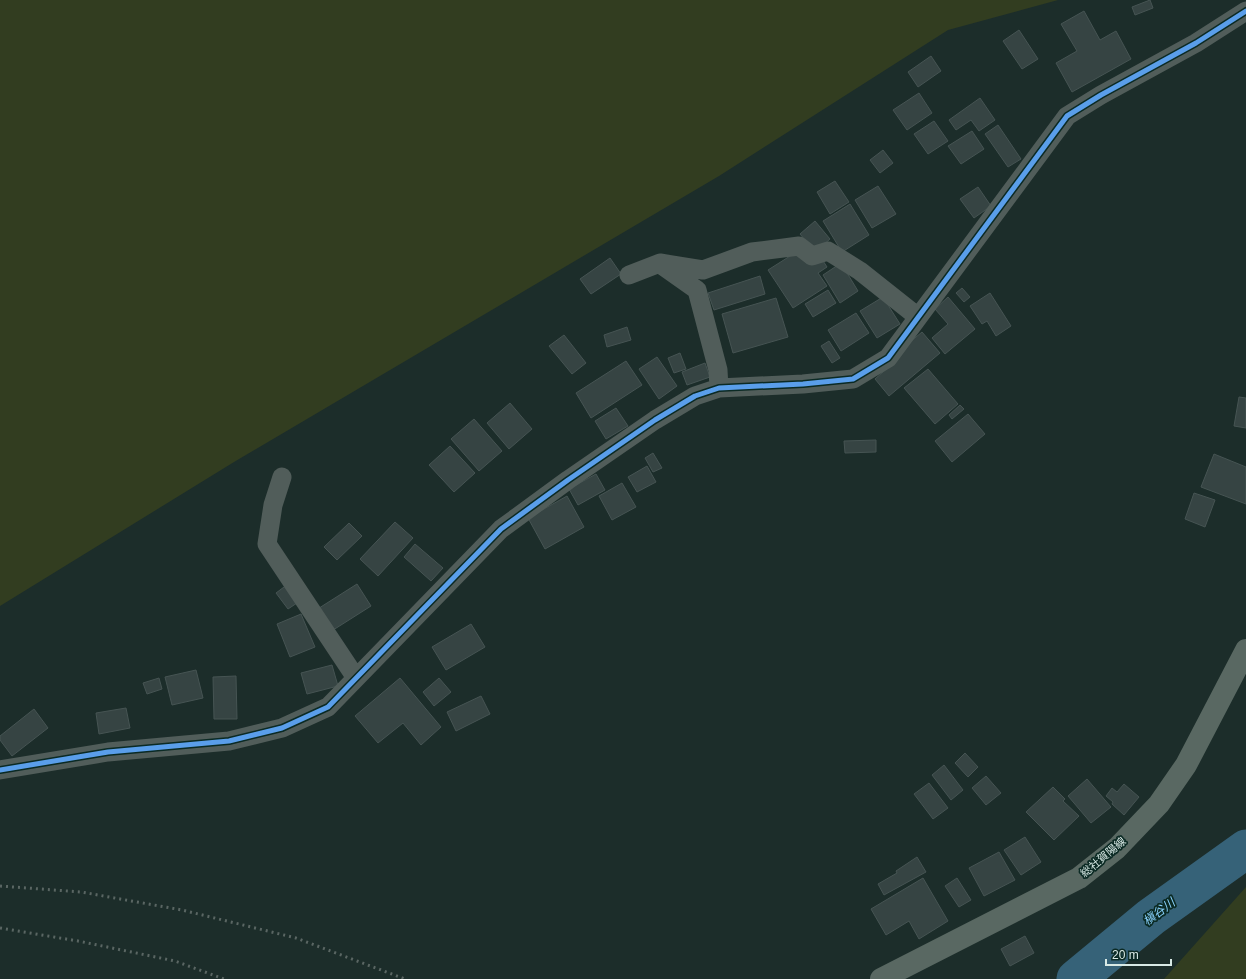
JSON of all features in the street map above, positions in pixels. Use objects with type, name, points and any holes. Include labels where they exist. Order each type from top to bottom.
[{"type":"main road","name":"総社賀陽線","points":[[881,979],[1079,878],[1117,848],[1159,804],[1186,765],[1246,650]]},
{"type":"street","points":[[0,770],[108,752],[228,741],[282,728],[328,707],[501,529],[568,480],[655,420],[695,396],[719,388],[803,384],[853,379],[888,358],[1067,116],[1101,95],[1196,43],[1246,11]]},
{"type":"street","points":[[629,275],[660,264],[703,270],[752,252],[798,246],[812,256],[828,251],[860,271],[918,317]]},
{"type":"street","points":[[660,264],[697,290],[718,370],[719,388]]},
{"type":"street","points":[[282,477],[273,505],[267,544],[356,678]]},
{"type":"green space","points":[[0,0],[1058,0],[948,30],[719,176],[234,462],[0,606]]},
{"type":"green space","points":[[1246,887],[1246,979],[1164,979]]},
{"type":"building","points":[[1150,0],[1153,8],[1135,15],[1132,7]]},
{"type":"building","points":[[1084,11],[1100,40],[1116,31],[1131,59],[1072,92],[1056,63],[1077,51],[1061,24]]},
{"type":"building","points":[[1019,30],[1038,59],[1022,69],[1003,41]]},
{"type":"building","points":[[931,56],[941,71],[918,87],[908,72]]},
{"type":"building","points":[[919,93],[932,113],[907,130],[893,110]]},
{"type":"building","points":[[980,98],[995,120],[979,131],[971,120],[956,130],[949,120]]},
{"type":"building","points":[[934,121],[948,141],[928,154],[914,134]]},
{"type":"building","points":[[998,125],[1021,159],[1008,167],[985,134]]},
{"type":"building","points":[[972,131],[984,149],[961,164],[948,146]]},
{"type":"building","points":[[883,150],[893,163],[880,173],[870,160]]},
{"type":"building","points":[[835,181],[849,202],[830,214],[817,192]]},
{"type":"building","points":[[878,186],[896,214],[872,228],[855,200]]},
{"type":"building","points":[[978,187],[991,206],[974,218],[960,199]]},
{"type":"building","points":[[850,204],[869,235],[842,252],[823,221]]},
{"type":"building","points":[[815,221],[830,239],[815,252],[800,234]]},
{"type":"building","points":[[798,251],[807,264],[820,256],[827,267],[818,273],[827,286],[793,308],[768,270]]},
{"type":"building","points":[[610,258],[621,274],[591,294],[580,279]]},
{"type":"building","points":[[841,263],[858,291],[840,303],[823,275]]},
{"type":"building","points":[[760,276],[765,294],[714,310],[708,293]]},
{"type":"building","points":[[962,288],[970,297],[964,302],[956,293]]},
{"type":"building","points":[[828,290],[836,303],[813,317],[805,304]]},
{"type":"building","points":[[990,293],[1011,326],[996,336],[987,321],[982,324],[970,306]]},
{"type":"building","points":[[883,297],[900,324],[877,338],[860,311]]},
{"type":"building","points":[[948,297],[975,329],[945,354],[932,338],[948,324],[935,309]]},
{"type":"building","points":[[776,298],[788,337],[733,353],[722,314]]},
{"type":"building","points":[[856,313],[869,333],[841,351],[828,330]]},
{"type":"building","points":[[627,327],[631,340],[607,347],[604,335]]},
{"type":"building","points":[[922,332],[940,353],[889,396],[875,379],[900,357],[897,353]]},
{"type":"building","points":[[564,335],[586,363],[572,374],[549,346]]},
{"type":"building","points":[[829,341],[840,358],[832,363],[821,346]]},
{"type":"building","points":[[680,353],[686,369],[674,373],[668,358]]},
{"type":"building","points":[[657,357],[677,386],[659,399],[639,369]]},
{"type":"building","points":[[626,361],[642,385],[591,418],[576,393]]},
{"type":"building","points":[[705,363],[710,377],[687,385],[682,372]]},
{"type":"building","points":[[928,369],[958,404],[935,424],[904,388]]},
{"type":"building","points":[[1239,397],[1246,398],[1246,428],[1234,426]]},
{"type":"building","points":[[510,403],[532,429],[509,449],[487,423]]},
{"type":"building","points":[[960,405],[964,409],[952,419],[949,415]]},
{"type":"building","points":[[616,408],[628,426],[606,439],[595,421]]},
{"type":"building","points":[[968,414],[985,434],[952,462],[935,441]]},
{"type":"building","points":[[474,419],[502,451],[479,471],[451,439]]},
{"type":"building","points":[[876,440],[876,452],[845,453],[844,441]]},
{"type":"building","points":[[450,446],[475,473],[454,492],[429,465]]},
{"type":"building","points":[[653,453],[662,468],[653,472],[645,458]]},
{"type":"building","points":[[1214,454],[1246,467],[1246,504],[1201,487]]},
{"type":"building","points":[[647,466],[656,482],[637,492],[628,477]]},
{"type":"building","points":[[596,474],[605,490],[578,505],[569,489]]},
{"type":"building","points":[[622,483],[636,507],[612,520],[599,496]]},
{"type":"building","points":[[1194,493],[1215,500],[1205,527],[1185,519]]},
{"type":"building","points":[[567,496],[584,527],[545,549],[528,518]]},
{"type":"building","points":[[395,522],[413,538],[378,576],[360,559]]},
{"type":"building","points":[[349,523],[362,536],[337,560],[324,547]]},
{"type":"building","points":[[415,544],[443,568],[431,581],[404,557]]},
{"type":"building","points":[[288,584],[300,601],[288,609],[276,593]]},
{"type":"building","points":[[357,584],[371,606],[330,632],[316,610]]},
{"type":"building","points":[[301,614],[315,647],[290,657],[277,624]]},
{"type":"building","points":[[471,624],[485,647],[446,670],[432,647]]},
{"type":"building","points":[[332,665],[338,686],[307,694],[301,673]]},
{"type":"building","points":[[196,670],[203,698],[172,705],[165,677]]},
{"type":"building","points":[[236,676],[237,719],[214,719],[213,677]]},
{"type":"building","points":[[159,678],[162,689],[147,694],[143,683]]},
{"type":"building","points":[[400,678],[441,727],[421,745],[403,723],[378,743],[355,716]]},
{"type":"building","points":[[439,678],[451,692],[434,706],[423,692]]},
{"type":"building","points":[[481,696],[490,714],[456,731],[447,712]]},
{"type":"building","points":[[126,708],[130,728],[99,734],[96,713]]},
{"type":"building","points":[[34,709],[48,728],[12,756],[0,740],[0,736]]},
{"type":"building","points":[[965,753],[978,767],[968,777],[955,763]]},
{"type":"building","points":[[944,765],[963,790],[951,800],[932,775]]},
{"type":"building","points":[[986,776],[1001,793],[986,805],[972,788]]},
{"type":"building","points":[[1087,779],[1111,807],[1091,823],[1068,796]]},
{"type":"building","points":[[929,783],[948,808],[933,819],[914,794]]},
{"type":"building","points":[[1124,784],[1139,797],[1124,815],[1106,796],[1112,788],[1117,792]]},
{"type":"building","points":[[1053,787],[1065,799],[1063,801],[1079,816],[1054,840],[1026,812]]},
{"type":"building","points":[[1025,837],[1041,862],[1021,875],[1004,850]]},
{"type":"building","points":[[999,852],[1015,880],[984,896],[969,868]]},
{"type":"building","points":[[917,857],[926,872],[884,895],[878,884],[897,873],[896,871]]},
{"type":"building","points":[[923,878],[948,921],[919,939],[909,921],[886,935],[871,909]]},
{"type":"building","points":[[957,878],[971,900],[959,907],[945,886]]},
{"type":"building","points":[[1025,936],[1034,953],[1010,966],[1001,949]]},
{"type":"waterway","name":"槇谷川","points":[[1076,979],[1151,917],[1246,849]]},
{"type":"railway","points":[[0,886],[81,892],[182,910],[296,938],[405,979]]},
{"type":"railway","points":[[0,928],[78,941],[175,961],[224,979]]},
{"type":"cycle path","points":[[0,770],[108,752],[229,741],[282,728],[328,707],[501,529],[568,480],[655,420],[695,396],[719,388],[803,384],[853,379],[888,358],[1067,116],[1101,95],[1196,43],[1246,11]]}]
